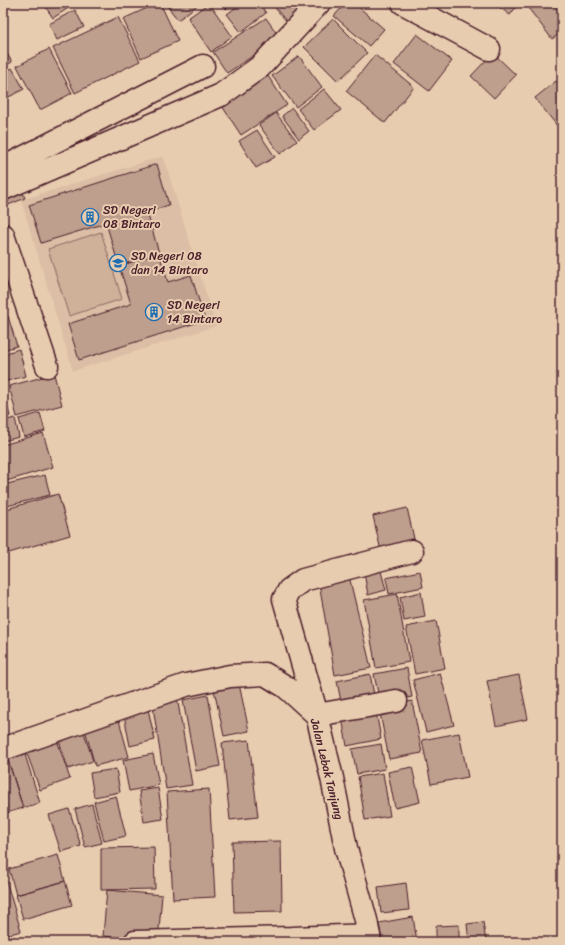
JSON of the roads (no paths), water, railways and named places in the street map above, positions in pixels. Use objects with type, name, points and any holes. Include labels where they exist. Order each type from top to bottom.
[{"type":"street","points":[[3,189],[222,95],[261,66],[319,3]]},
{"type":"street","points":[[403,3],[489,49]]},
{"type":"street","points":[[3,168],[203,66]]},
{"type":"street","points":[[3,235],[48,366]]},
{"type":"street","points":[[396,701],[317,715],[284,599],[285,595],[294,585],[303,580],[412,551]]},
{"type":"street","name":"Jalan Lebak Tanjung","points":[[3,749],[186,685],[230,676],[265,674],[286,687],[317,715],[332,778],[346,848],[369,938]]},
{"type":"street","points":[[135,942],[369,938]]},
{"type":"place","name":"SD Negeri 08 Bintaro","points":[[90,217]]},
{"type":"place","name":"SD Negeri 08 dan 14 Bintaro","points":[[118,263]]},
{"type":"place","name":"SD Negeri 14 Bintaro","points":[[154,312]]}]
